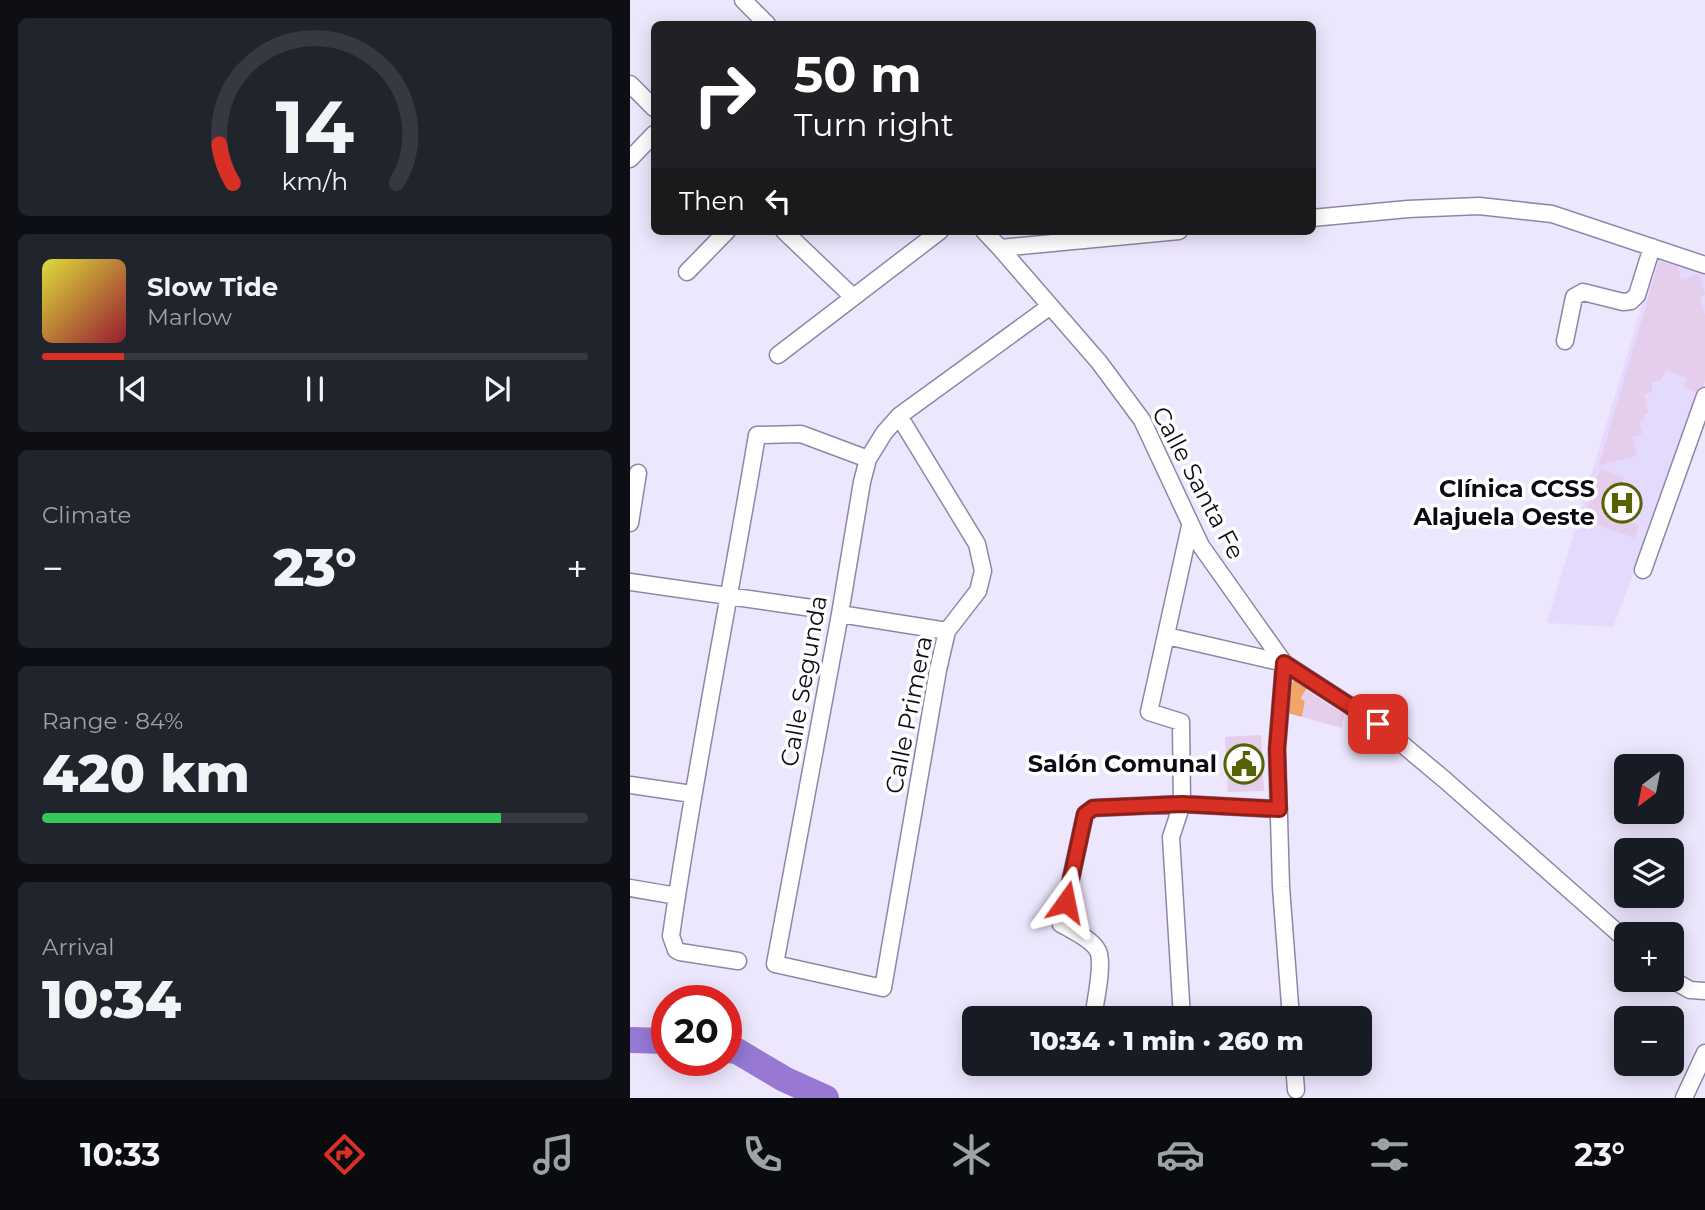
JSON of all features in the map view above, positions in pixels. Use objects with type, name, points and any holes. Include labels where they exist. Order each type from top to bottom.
[{"type":"street","points":[[743,0],[764,21]]},
{"type":"street","points":[[630,84],[651,105]]},
{"type":"street","points":[[630,159],[651,137]]},
{"type":"street","points":[[1316,218],[1479,206],[1552,214],[1705,265]]},
{"type":"street","points":[[687,272],[723,235]]},
{"type":"street","points":[[788,235],[852,296]]},
{"type":"street","points":[[778,355],[935,235]]},
{"type":"street","name":"Calle Santa Fe","points":[[988,235],[1099,362],[1142,420],[1190,526],[1213,565],[1284,663],[1378,724],[1446,780],[1614,929]]},
{"type":"street","points":[[1000,248],[1137,235]]},
{"type":"street","points":[[1564,341],[1574,297],[1583,292],[1623,302],[1631,301],[1637,295],[1652,247]]},
{"type":"street","points":[[899,416],[1049,307]]},
{"type":"street","points":[[1643,570],[1705,396]]},
{"type":"street","name":"Calle Segunda","points":[[883,988],[775,964],[868,459],[884,433],[899,416]]},
{"type":"street","name":"Calle Primera","points":[[883,988],[935,683],[947,631],[978,591],[983,571],[977,544],[899,416]]},
{"type":"street","points":[[738,961],[680,952],[676,950],[671,936],[692,794],[730,598],[757,435],[801,433],[868,459]]},
{"type":"street","points":[[630,523],[638,473]]},
{"type":"street","points":[[1181,1006],[1171,837],[1182,804],[1181,722],[1149,712],[1190,526]]},
{"type":"street","points":[[630,582],[812,608]]},
{"type":"street","points":[[840,614],[947,631]]},
{"type":"street","points":[[1167,636],[1284,663],[1277,749],[1281,887],[1290,1006]]},
{"type":"street","points":[[630,785],[692,794]]},
{"type":"street","points":[[1094,1006],[1100,961],[1098,950],[1062,924],[1085,814],[1093,808],[1182,804],[1279,809]]},
{"type":"street","points":[[630,888],[677,896]]},
{"type":"street","points":[[1684,987],[1690,990],[1705,991]]},
{"type":"street","points":[[1684,1098],[1705,1053]]},
{"type":"street","points":[[1295,1076],[1296,1090]]},
{"type":"shaded area","name":"Clínica CCSS Alajuela Oeste","points":[[1656,258],[1705,275],[1705,383],[1613,627],[1547,623]]},
{"type":"shaded area","points":[[1293,679],[1307,688],[1301,698],[1305,701],[1302,717],[1287,713]]},
{"type":"building","points":[[1659,261],[1678,267],[1681,280],[1699,274],[1705,294],[1700,297],[1705,315],[1705,380],[1703,386],[1695,392],[1684,387],[1687,378],[1666,370],[1661,380],[1651,383],[1653,392],[1644,394],[1648,413],[1644,414],[1645,420],[1639,422],[1642,434],[1632,437],[1637,456],[1599,465]]},
{"type":"building","points":[[1600,469],[1624,477],[1619,491],[1634,496],[1630,508],[1635,509],[1631,522],[1639,525],[1635,538],[1583,520]]},
{"type":"building","points":[[1306,690],[1344,714],[1342,728],[1302,717],[1305,701],[1301,699]]},
{"type":"building","name":"Salón Comunal","points":[[1261,735],[1264,791],[1228,792],[1225,737]]},
{"type":"waterway","points":[[630,1040],[651,1041]]},
{"type":"waterway","points":[[742,1054],[784,1079],[826,1098]]},
{"type":"place","name":"Clínica CCSS Alajuela Oeste","points":[[1622,503]]},
{"type":"place","name":"Salón Comunal","points":[[1244,764]]},
{"type":"route","points":[[1066,902],[1085,814],[1093,808],[1182,804],[1279,809],[1277,749],[1284,663],[1378,724]]}]
